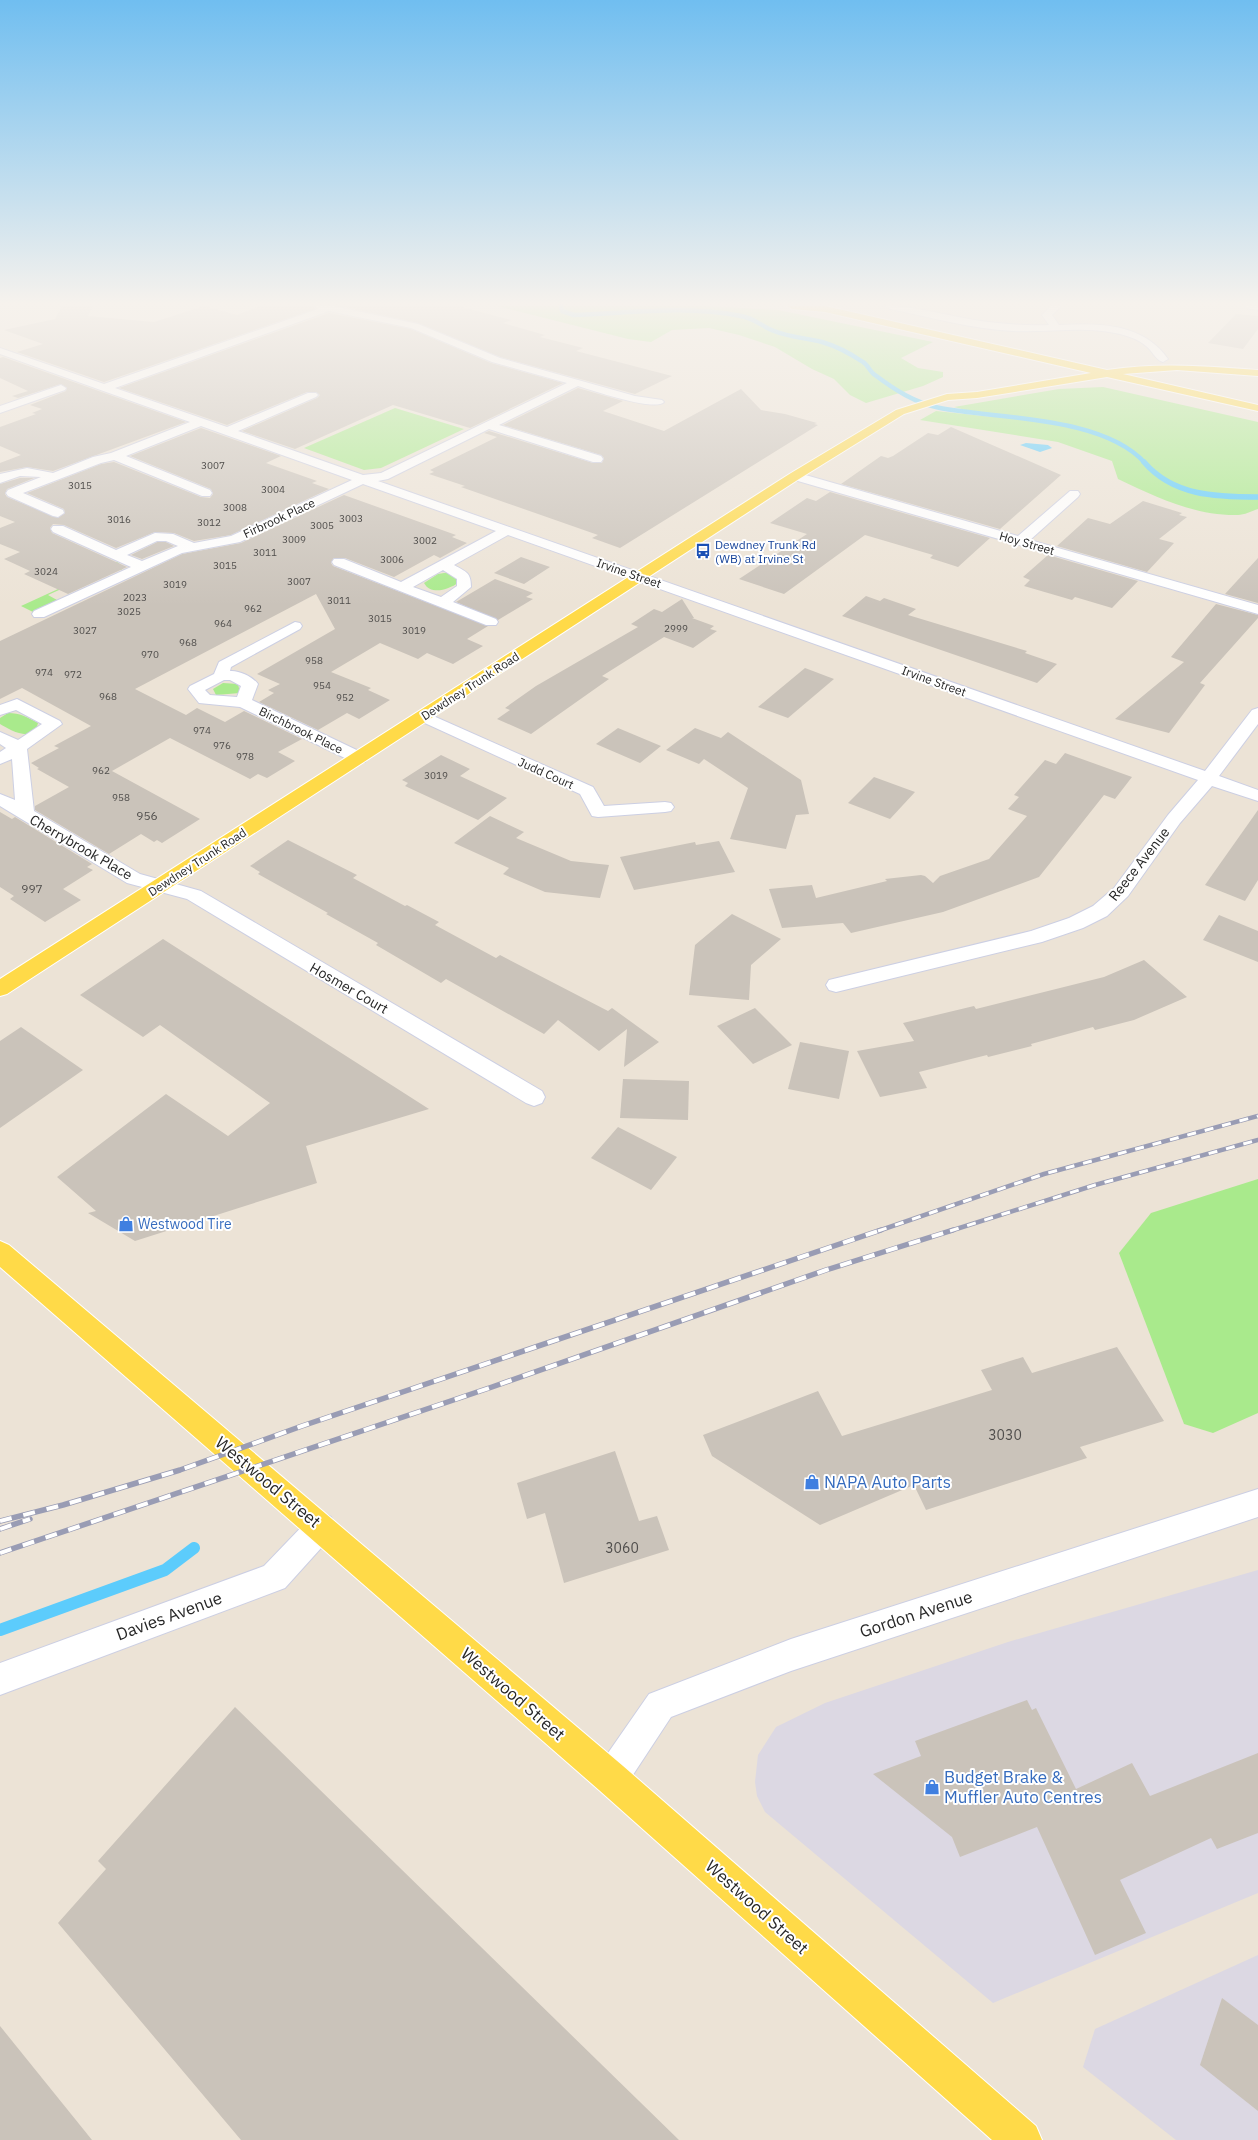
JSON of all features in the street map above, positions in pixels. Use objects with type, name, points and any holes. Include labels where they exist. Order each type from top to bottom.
[{"type":"main road","name":"Dewdney Trunk Road","points":[[0,989],[795,476],[905,410],[917,406]]},
{"type":"main road","name":"Westwood Street","points":[[0,1252],[611,1778],[911,2044],[1022,2140]]},
{"type":"street","points":[[0,410],[11,406]]},
{"type":"street","name":"Irvine Street","points":[[155,406],[1258,796]]},
{"type":"street","points":[[228,431],[287,406]]},
{"type":"street","name":"Firbrook Place","points":[[39,614],[178,550],[235,539],[364,480],[384,476],[530,406]]},
{"type":"street","points":[[12,493],[97,460],[115,456],[201,422]]},
{"type":"street","points":[[490,426],[597,459]]},
{"type":"street","points":[[115,456],[206,493]]},
{"type":"street","points":[[0,479],[12,473],[33,470],[54,477]]},
{"type":"street","name":"Hoy Street","points":[[795,476],[1258,610]]},
{"type":"street","points":[[0,486],[12,493],[58,513]]},
{"type":"street","points":[[1020,541],[1074,494]]},
{"type":"street","points":[[58,530],[142,566]]},
{"type":"street","points":[[402,587],[506,530]]},
{"type":"street","points":[[115,555],[155,537],[168,537],[192,547]]},
{"type":"street","points":[[339,562],[490,622]]},
{"type":"street","points":[[443,564],[464,577],[464,587],[443,603]]},
{"type":"street","name":"Birchbrook Place","points":[[221,676],[224,666],[295,626]]},
{"type":"street","name":"Birchbrook Place","points":[[243,702],[250,684],[233,675],[221,676],[196,690],[205,700],[243,702],[359,758]]},
{"type":"street","points":[[0,710],[17,704],[54,724],[0,759]]},
{"type":"street","name":"Reece Avenue","points":[[836,985],[1035,937],[1076,923],[1100,911],[1121,892],[1174,819],[1209,778],[1258,713]]},
{"type":"street","name":"Judd Court","points":[[422,716],[587,791],[598,812],[665,807]]},
{"type":"street","points":[[0,737],[19,748]]},
{"type":"street","name":"Cherrybrook Place","points":[[19,748],[25,814]]},
{"type":"street","name":"Cherrybrook Place","points":[[0,799],[134,879],[161,885]]},
{"type":"street","name":"Hosmer Court","points":[[161,885],[194,895],[534,1097]]},
{"type":"street","name":"Gordon Avenue","points":[[611,1778],[660,1705],[791,1655],[1258,1503]]},
{"type":"street","name":"Davies Avenue","points":[[0,1679],[274,1577],[321,1527]]},
{"type":"shaded area","points":[[1258,1570],[1258,1893],[993,2003],[765,1812],[757,1796],[755,1782],[758,1755],[776,1727],[825,1703],[1008,1642]]},
{"type":"shaded area","points":[[1258,1955],[1258,2140],[1176,2140],[1083,2067],[1095,2029]]},
{"type":"green space","points":[[1187,406],[1258,422],[1258,509],[1238,515],[1191,509],[1161,499],[1118,479],[1112,461],[1058,442],[920,420],[936,411],[993,417],[954,407]]},
{"type":"green space","points":[[395,408],[464,429],[381,468],[364,470],[304,448]]},
{"type":"green space","points":[[117,562],[124,567],[121,570],[112,566],[48,595],[57,600],[35,613],[21,606]]},
{"type":"green space","points":[[450,572],[457,575],[458,583],[450,587],[435,590],[427,587],[424,583],[438,574]]},
{"type":"green space","points":[[223,683],[238,684],[240,693],[216,695],[213,689]]},
{"type":"green space","points":[[8,713],[23,716],[38,723],[36,729],[32,733],[21,734],[0,724],[0,718]]},
{"type":"green space","points":[[1258,1179],[1258,1413],[1213,1433],[1184,1424],[1119,1253],[1151,1213]]},
{"type":"water","points":[[1026,443],[1048,445],[1052,448],[1040,452],[1020,445]]},
{"type":"building","points":[[33,406],[141,406],[186,422],[53,471],[27,467],[0,472],[0,463],[21,455],[0,446],[0,427],[36,414],[32,413],[42,409]]},
{"type":"building","points":[[171,406],[273,406],[227,425]]},
{"type":"building","points":[[299,406],[391,406],[295,449],[242,431]]},
{"type":"building","points":[[396,406],[516,406],[470,428]]},
{"type":"building","points":[[542,406],[613,406],[603,411],[664,431],[710,406],[757,406],[761,410],[785,414],[817,423],[814,424],[818,425],[620,548],[592,538],[598,535],[461,487],[465,486],[429,474],[434,472],[430,470],[497,437],[484,433],[489,431],[593,463],[602,463],[604,458],[601,455],[503,425]]},
{"type":"building","points":[[951,427],[1061,475],[1000,529],[841,484],[881,456],[888,458],[893,456],[928,433],[938,435]]},
{"type":"building","points":[[201,428],[281,456],[266,463],[317,481],[312,483],[329,489],[231,535],[194,541],[174,533],[155,532],[116,548],[64,525],[53,524],[50,528],[52,533],[127,567],[68,594],[24,574],[30,571],[4,559],[20,552],[0,544],[0,528],[15,522],[0,516],[0,484],[20,478],[34,478],[7,489],[5,494],[7,497],[58,518],[65,513],[64,509],[27,493],[101,464],[114,462],[201,497],[210,498],[213,494],[211,489],[130,456]]},
{"type":"building","points":[[830,492],[990,538],[958,567],[930,558],[933,555],[865,535],[784,594],[739,579],[807,534],[770,523],[807,498],[816,501]]},
{"type":"building","points":[[344,495],[456,535],[452,537],[467,543],[440,558],[434,555],[394,577],[345,558],[334,558],[331,563],[333,566],[488,626],[467,639],[483,646],[453,664],[427,653],[418,659],[380,643],[331,672],[371,688],[368,690],[390,700],[359,719],[347,713],[318,730],[259,702],[274,693],[268,690],[280,684],[257,674],[335,629],[316,594],[135,689],[186,715],[197,708],[225,722],[244,711],[302,739],[278,752],[295,761],[267,778],[258,774],[250,779],[170,738],[112,771],[200,819],[162,843],[157,840],[154,842],[141,834],[109,854],[35,810],[35,806],[69,787],[37,769],[39,768],[31,763],[59,748],[54,746],[91,726],[22,688],[0,699],[0,641],[182,554],[241,543]]},
{"type":"building","points":[[1143,501],[1182,513],[1179,515],[1187,517],[1159,539],[1174,543],[1147,572],[1057,546],[1088,518],[1110,524]]},
{"type":"building","points":[[157,542],[166,542],[174,546],[142,559],[131,555]]},
{"type":"building","points":[[1048,555],[1138,581],[1112,608],[1075,597],[1072,600],[1024,586],[1030,580],[1023,577]]},
{"type":"building","points":[[521,557],[550,567],[524,584],[494,573]]},
{"type":"building","points":[[1258,558],[1258,603],[1225,594]]},
{"type":"building","points":[[495,579],[533,593],[526,597],[533,599],[498,620],[456,602]]},
{"type":"building","points":[[866,596],[880,601],[884,598],[916,609],[908,615],[1027,651],[1025,653],[1057,664],[1037,683],[842,616]]},
{"type":"building","points":[[682,599],[694,618],[692,618],[714,626],[710,629],[717,631],[693,648],[664,637],[602,676],[609,679],[531,734],[497,719],[510,710],[505,708],[536,686],[638,627],[631,624],[654,609],[662,612]]},
{"type":"building","points":[[1216,604],[1258,615],[1258,618],[1200,683],[1205,685],[1169,733],[1115,719],[1184,662],[1171,657]]},
{"type":"building","points":[[805,668],[834,679],[788,718],[758,707]]},
{"type":"building","points":[[618,728],[661,746],[640,763],[596,744]]},
{"type":"building","points":[[695,728],[721,738],[728,732],[801,780],[809,814],[796,815],[786,849],[730,839],[748,788],[704,759],[699,764],[666,750]]},
{"type":"building","points":[[1065,753],[1132,777],[1115,799],[1104,795],[1039,877],[943,912],[851,933],[843,923],[782,928],[769,889],[812,885],[816,898],[887,881],[885,879],[921,875],[925,876],[933,883],[940,876],[989,859],[1027,816],[1008,809],[1019,797],[1014,795],[1045,760],[1056,764]]},
{"type":"building","points":[[441,755],[470,769],[460,776],[507,798],[478,820],[405,786],[408,783],[402,780]]},
{"type":"building","points":[[874,777],[915,792],[890,819],[848,803]]},
{"type":"building","points":[[1258,810],[1258,880],[1245,901],[1205,885]]},
{"type":"building","points":[[0,812],[12,819],[15,817],[92,864],[87,867],[93,870],[63,889],[81,900],[45,922],[10,899],[14,896],[0,887]]},
{"type":"building","points":[[490,816],[524,832],[516,838],[571,861],[609,865],[600,898],[545,892],[503,874],[509,868],[454,843]]},
{"type":"building","points":[[288,840],[357,875],[353,878],[405,906],[407,905],[439,922],[435,925],[496,958],[500,955],[608,1011],[612,1008],[659,1042],[624,1067],[627,1029],[599,1051],[558,1020],[544,1034],[446,979],[441,983],[376,945],[378,943],[326,914],[328,913],[258,874],[260,872],[250,866]]},
{"type":"building","points":[[719,841],[735,872],[634,890],[620,857],[695,842],[696,845]]},
{"type":"building","points":[[732,914],[781,939],[751,965],[749,1000],[689,995],[695,945]]},
{"type":"building","points":[[1219,915],[1258,931],[1258,962],[1203,940]]},
{"type":"building","points":[[163,939],[429,1109],[306,1146],[317,1183],[135,1241],[88,1213],[96,1211],[57,1177],[166,1094],[228,1136],[270,1103],[160,1025],[143,1037],[80,995]]},
{"type":"building","points":[[1144,960],[1187,997],[1134,1020],[1095,1030],[1093,1027],[1031,1044],[1032,1046],[988,1057],[987,1055],[919,1072],[927,1088],[880,1097],[857,1051],[914,1041],[903,1023],[974,1006],[976,1009],[1104,977]]},
{"type":"building","points":[[755,1008],[792,1045],[753,1064],[717,1026]]},
{"type":"building","points":[[21,1027],[83,1070],[0,1128],[0,1041]]},
{"type":"building","points":[[800,1042],[849,1051],[839,1099],[788,1089]]},
{"type":"building","points":[[623,1079],[689,1081],[688,1120],[620,1118]]},
{"type":"building","points":[[618,1127],[677,1157],[651,1190],[591,1158]]},
{"type":"building","points":[[1117,1347],[1164,1421],[1080,1447],[1087,1458],[926,1510],[914,1485],[820,1525],[712,1456],[703,1435],[818,1391],[842,1436],[992,1390],[981,1370],[1023,1357],[1032,1373]]},
{"type":"building","points":[[615,1451],[639,1521],[657,1516],[669,1550],[564,1583],[545,1513],[527,1519],[517,1483]]},
{"type":"building","points":[[1027,1700],[1032,1710],[1036,1708],[1076,1789],[1132,1763],[1150,1796],[1258,1753],[1258,1833],[1217,1849],[1211,1838],[1120,1880],[1146,1933],[1095,1955],[1037,1827],[960,1857],[952,1837],[873,1774],[921,1756],[915,1741]]},
{"type":"building","points":[[235,1707],[679,2140],[241,2140],[58,1923],[106,1869],[98,1861]]},
{"type":"building","points":[[1222,1998],[1258,2025],[1258,2111],[1200,2065]]},
{"type":"building","points":[[0,2026],[92,2140],[0,2140]]},
{"type":"waterway","points":[[931,406],[964,412],[1048,422],[1077,428],[1103,436],[1127,448],[1145,463]]},
{"type":"waterway","points":[[1144,462],[1168,482],[1182,488],[1211,495],[1258,497]]},
{"type":"waterway","points":[[0,1630],[165,1570],[194,1548]]},
{"type":"railway","points":[[878,1231],[1044,1174],[1258,1116]]},
{"type":"railway","points":[[950,1231],[1095,1185],[1258,1140]]},
{"type":"railway","points":[[0,1521],[63,1505],[180,1470],[302,1426],[881,1230]]},
{"type":"railway","points":[[0,1553],[492,1387],[826,1270],[953,1230]]},
{"type":"railway","points":[[0,1529],[30,1519]]},
{"type":"place","name":"Dewdney Trunk Rd (WB) at Irvine St","points":[[703,551]]},
{"type":"place","name":"Westwood Tire","points":[[126,1224]]},
{"type":"place","name":"NAPA Auto Parts","points":[[812,1482]]},
{"type":"place","name":"Budget Brake & Muffler Auto Centres","points":[[932,1787]]}]
